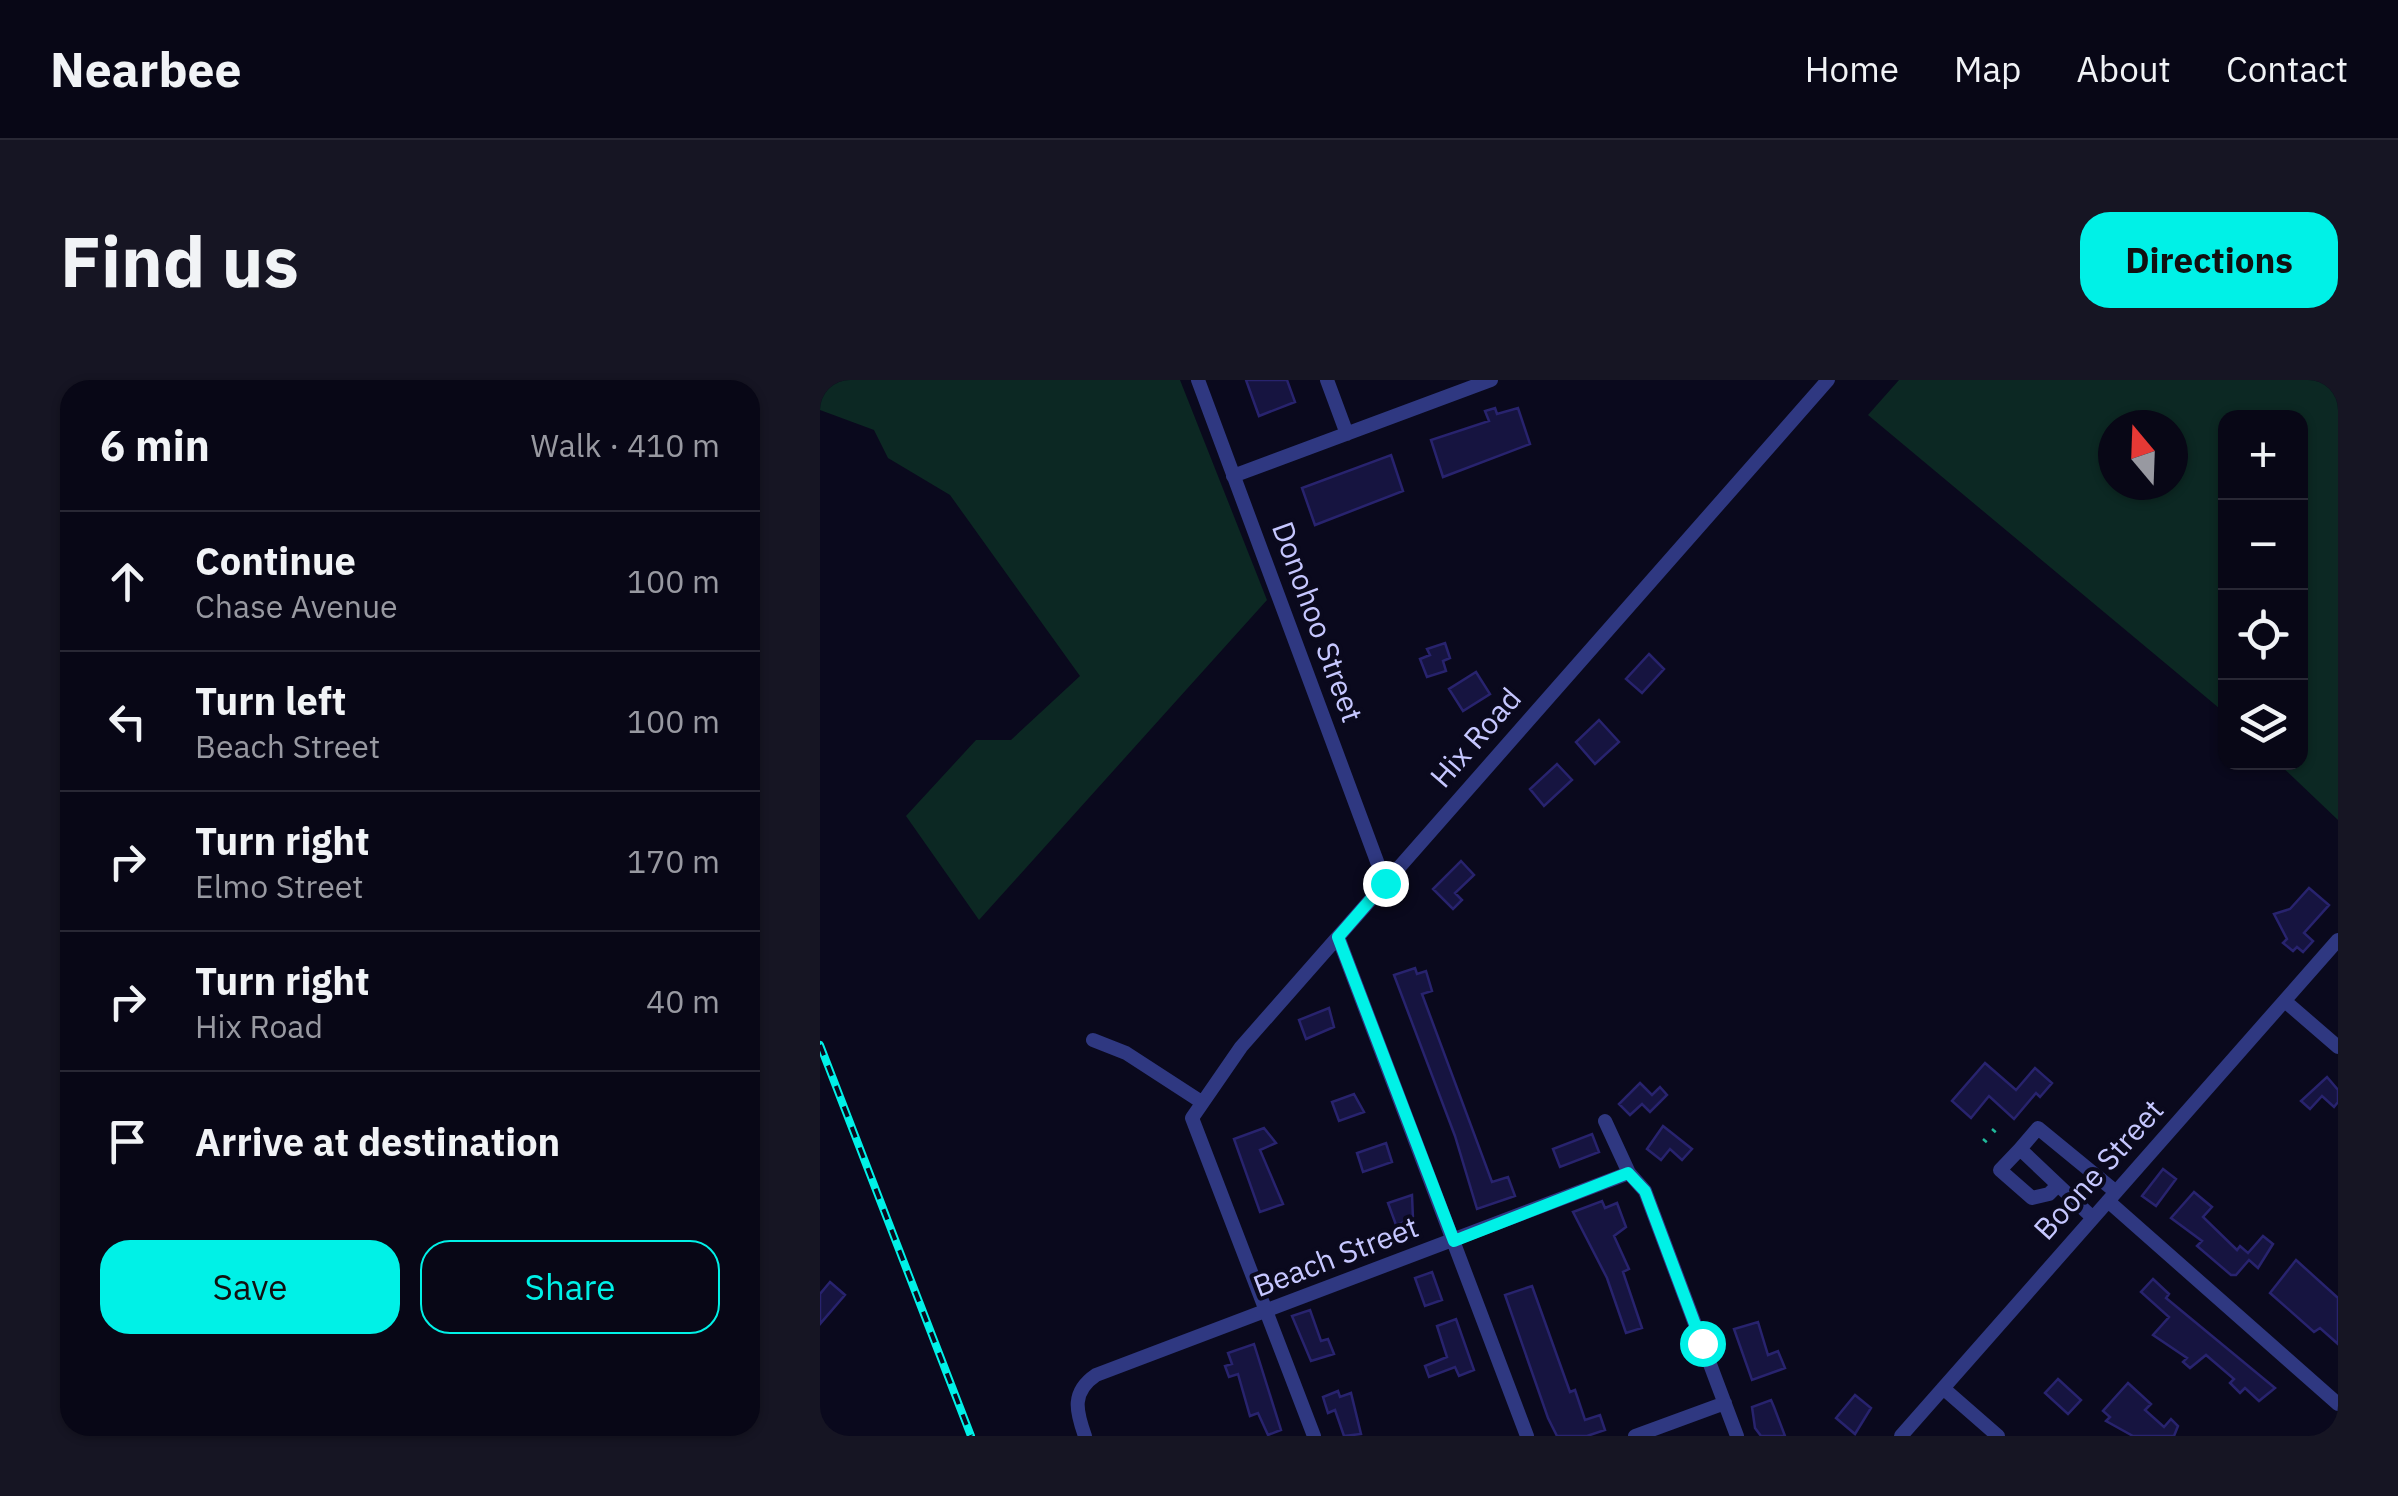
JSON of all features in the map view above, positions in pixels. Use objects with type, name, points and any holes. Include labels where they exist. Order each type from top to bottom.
[{"type":"street","name":"Donohoo Street","points":[[1198,380],[1385,883]]},
{"type":"street","points":[[1327,380],[1347,434]]},
{"type":"street","points":[[1234,476],[1491,380]]},
{"type":"street","name":"Hix Road","points":[[1200,1101],[1385,883],[1828,380]]},
{"type":"street","points":[[1338,937],[1528,1436]]},
{"type":"street","name":"Boone Street","points":[[1900,1436],[2338,940]]},
{"type":"street","points":[[2286,1002],[2338,1047]]},
{"type":"street","points":[[1093,1040],[1126,1053],[1200,1101],[1192,1118],[1314,1436]]},
{"type":"street","points":[[1604,1121],[1628,1173],[1645,1191],[1738,1436]]},
{"type":"street","points":[[2057,1186],[2049,1194],[2032,1198],[2000,1170],[2038,1128],[2338,1404]]},
{"type":"street","points":[[2020,1149],[2092,1218]]},
{"type":"street","name":"Beach Street","points":[[1085,1436],[1076,1405],[1085,1383],[1096,1375],[1266,1314],[1628,1173]]},
{"type":"street","points":[[1944,1388],[1998,1436]]},
{"type":"street","points":[[1635,1436],[1725,1402]]},
{"type":"path","points":[[1992,1129],[2000,1136]]},
{"type":"path","points":[[1983,1139],[1991,1146]]},
{"type":"green space","points":[[820,380],[1180,380],[1267,600],[979,920],[906,816],[976,740],[1011,740],[1080,676],[950,495],[888,458],[874,430],[820,410]]},
{"type":"green space","points":[[1899,380],[2338,380],[2338,820],[2285,770],[2308,770],[2308,410],[2218,410],[2218,707],[1868,415]]},
{"type":"building","points":[[1246,380],[1287,380],[1295,402],[1259,416]]},
{"type":"building","points":[[1495,408],[1497,414],[1518,408],[1530,444],[1443,477],[1431,440],[1489,421],[1485,411]]},
{"type":"building","points":[[1391,455],[1403,491],[1315,525],[1302,488]]},
{"type":"building","points":[[1445,643],[1450,658],[1443,661],[1446,671],[1427,677],[1420,659],[1430,655],[1427,649]]},
{"type":"building","points":[[1649,654],[1664,669],[1642,693],[1626,679]]},
{"type":"building","points":[[1476,672],[1490,694],[1463,711],[1449,689]]},
{"type":"building","points":[[1599,720],[1619,742],[1595,764],[1576,742]]},
{"type":"building","points":[[1557,764],[1572,780],[1544,806],[1530,789]]},
{"type":"building","points":[[1461,861],[1474,875],[1455,893],[1462,900],[1453,909],[1433,889]]},
{"type":"building","points":[[2309,888],[2329,905],[2304,933],[2313,941],[2303,952],[2297,947],[2293,951],[2283,943],[2287,939],[2274,914],[2290,909]]},
{"type":"building","points":[[1415,968],[1417,974],[1426,971],[1432,991],[1422,994],[1492,1182],[1508,1177],[1515,1196],[1477,1209],[1455,1136],[1394,975]]},
{"type":"building","points":[[1329,1008],[1334,1027],[1306,1039],[1299,1020]]},
{"type":"building","points":[[1985,1063],[2016,1090],[2035,1068],[2052,1083],[2040,1097],[2036,1093],[2014,1119],[1989,1096],[1971,1118],[1952,1101]]},
{"type":"building","points":[[2327,1077],[2338,1090],[2338,1102],[2334,1107],[2322,1096],[2310,1109],[2301,1101]]},
{"type":"building","points":[[1640,1083],[1652,1095],[1660,1087],[1667,1095],[1650,1112],[1642,1104],[1630,1115],[1619,1104]]},
{"type":"building","points":[[1354,1094],[1364,1112],[1339,1121],[1332,1102]]},
{"type":"building","points":[[1663,1126],[1692,1149],[1682,1160],[1670,1149],[1661,1160],[1647,1149]]},
{"type":"building","points":[[1264,1128],[1276,1143],[1260,1150],[1283,1204],[1260,1212],[1234,1139]]},
{"type":"building","points":[[1592,1134],[1599,1152],[1560,1167],[1553,1149]]},
{"type":"building","points":[[1386,1143],[1392,1162],[1363,1172],[1357,1153]]},
{"type":"building","points":[[2163,1169],[2176,1179],[2156,1206],[2142,1196]]},
{"type":"building","points":[[2194,1192],[2212,1207],[2203,1217],[2237,1250],[2240,1246],[2248,1253],[2263,1236],[2273,1244],[2258,1268],[2249,1260],[2236,1275],[2231,1275],[2197,1246],[2202,1241],[2171,1218]]},
{"type":"building","points":[[1412,1195],[1413,1219],[1396,1225],[1388,1203]]},
{"type":"building","points":[[1602,1201],[1605,1208],[1617,1203],[1626,1227],[1614,1236],[1629,1269],[1623,1272],[1642,1328],[1626,1333],[1607,1278],[1573,1212]]},
{"type":"building","points":[[2296,1260],[2338,1298],[2338,1344],[2320,1328],[2314,1332],[2270,1293]]},
{"type":"building","points":[[1432,1272],[1442,1300],[1425,1306],[1415,1278]]},
{"type":"building","points":[[2153,1279],[2169,1294],[2166,1298],[2275,1388],[2259,1401],[2245,1388],[2240,1393],[2230,1383],[2234,1379],[2206,1355],[2190,1368],[2183,1362],[2187,1358],[2153,1335],[2169,1317],[2141,1292]]},
{"type":"building","points":[[830,1282],[845,1295],[820,1324],[820,1294]]},
{"type":"building","points":[[1532,1286],[1570,1392],[1575,1390],[1585,1420],[1600,1415],[1605,1430],[1587,1436],[1557,1436],[1505,1295]]},
{"type":"building","points":[[1310,1310],[1321,1341],[1328,1339],[1334,1354],[1311,1361],[1292,1316]]},
{"type":"building","points":[[1456,1319],[1474,1370],[1459,1376],[1455,1367],[1429,1377],[1425,1366],[1447,1357],[1437,1326]]},
{"type":"building","points":[[1758,1322],[1768,1355],[1778,1351],[1785,1368],[1752,1380],[1734,1329]]},
{"type":"building","points":[[1254,1344],[1281,1430],[1268,1435],[1258,1413],[1250,1416],[1238,1374],[1229,1377],[1225,1366],[1232,1364],[1228,1353]]},
{"type":"building","points":[[2058,1379],[2081,1400],[2068,1414],[2045,1393]]},
{"type":"building","points":[[2128,1383],[2151,1404],[2145,1410],[2164,1427],[2171,1419],[2178,1426],[2174,1436],[2133,1436],[2106,1421],[2110,1417],[2103,1411]]},
{"type":"building","points":[[1338,1391],[1340,1397],[1351,1393],[1361,1434],[1344,1436],[1335,1410],[1328,1413],[1323,1397]]},
{"type":"building","points":[[1855,1395],[1871,1408],[1855,1434],[1836,1418]]},
{"type":"building","points":[[1771,1400],[1785,1436],[1761,1436],[1755,1428],[1752,1407]]},
{"type":"railway","points":[[820,1045],[971,1436]]},
{"type":"route","points":[[1385,883],[1338,937],[1454,1241],[1628,1173],[1645,1191],[1702,1343]]}]
